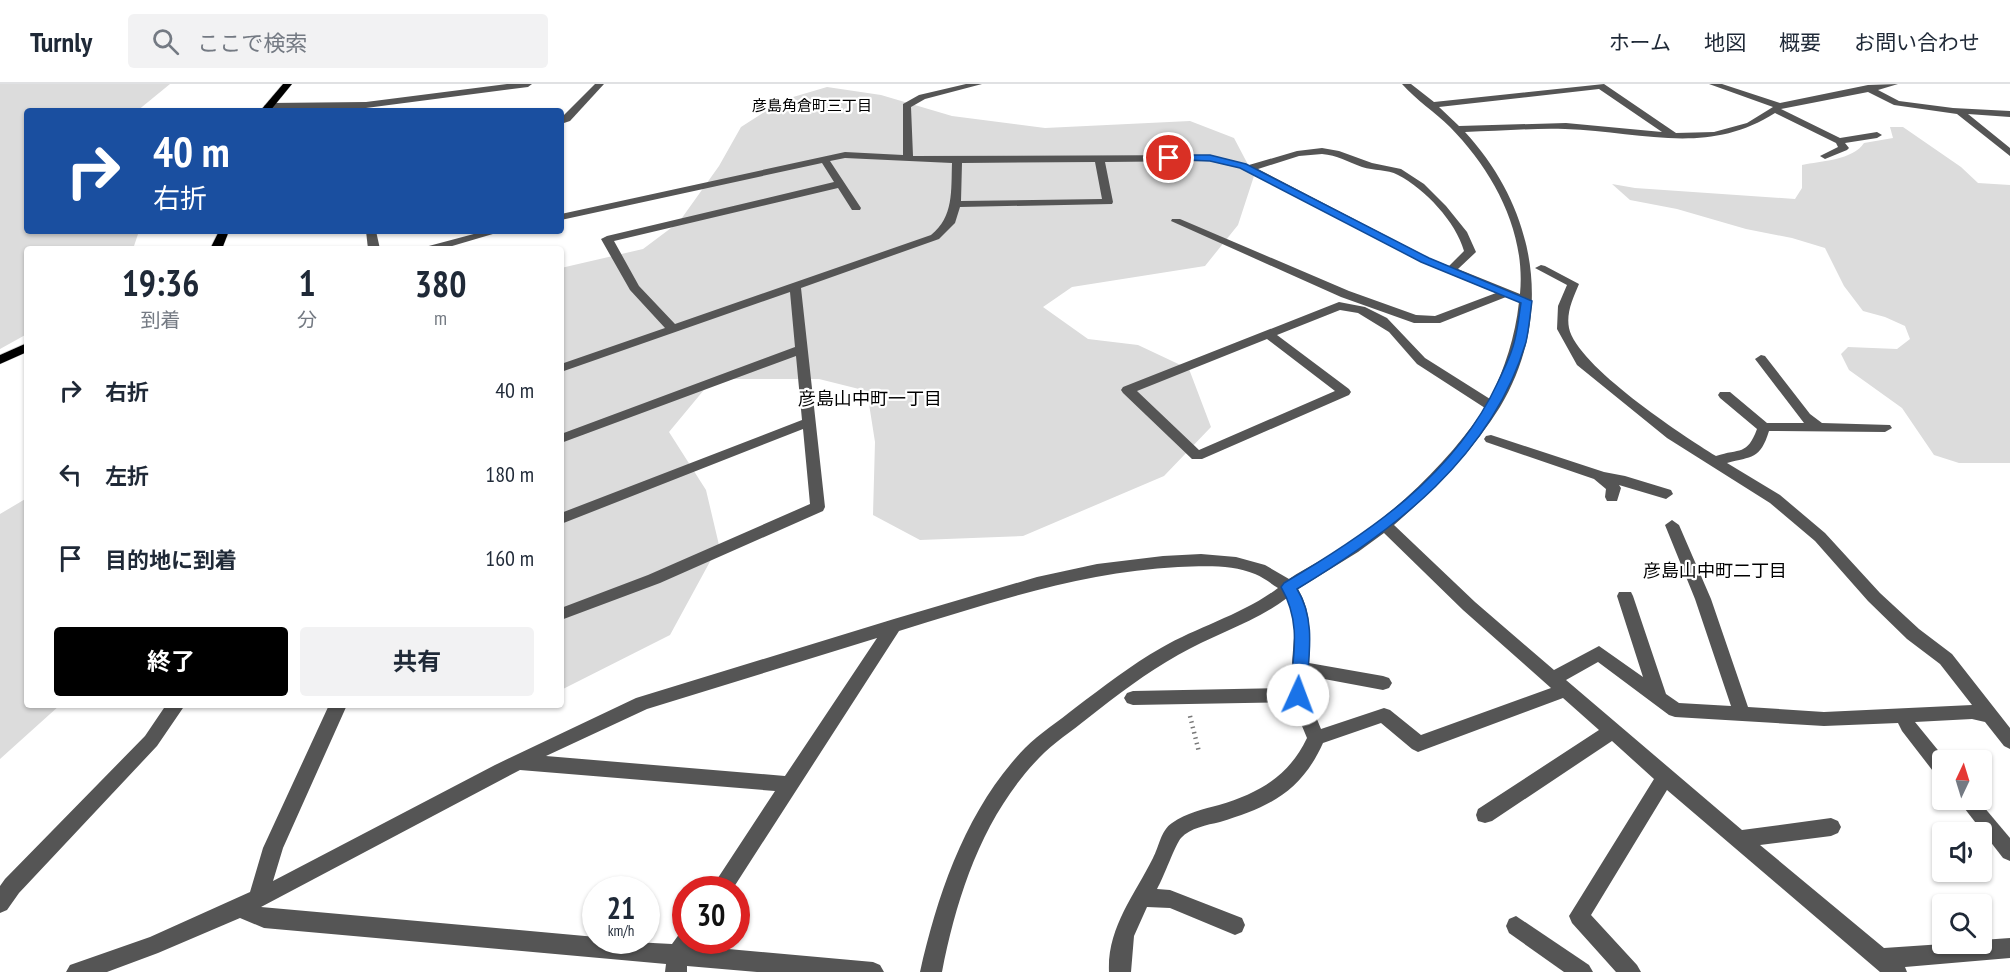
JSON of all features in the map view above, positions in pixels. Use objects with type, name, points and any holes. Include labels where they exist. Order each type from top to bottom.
[{"type":"main road","points":[[268,108],[288,84]]},
{"type":"main road","points":[[0,360],[24,349]]},
{"type":"street","points":[[292,108],[366,105],[528,84]]},
{"type":"street","points":[[564,120],[600,84]]},
{"type":"street","points":[[908,157],[906,106],[922,97],[978,84]]},
{"type":"street","points":[[931,972],[947,904],[970,852],[990,810],[1027,758],[1118,684],[1138,671],[1189,640],[1258,610],[1289,587],[1350,550],[1422,493],[1462,451],[1493,407],[1521,341],[1526,301],[1525,260],[1512,209],[1500,183],[1459,129],[1406,84]]},
{"type":"street","points":[[1713,84],[1777,108],[1839,141],[1844,148],[1825,156]]},
{"type":"street","points":[[1727,88],[1737,84]]},
{"type":"street","points":[[1459,129],[1566,126],[1674,136],[1727,133],[1750,125],[1777,108],[1894,84]]},
{"type":"street","points":[[1433,105],[1599,85],[1674,136]]},
{"type":"street","points":[[1868,88],[1897,103],[2010,114]]},
{"type":"street","points":[[1956,110],[2010,153]]},
{"type":"street","points":[[1839,141],[1877,135]]},
{"type":"street","points":[[1248,168],[1262,167],[1289,154],[1323,150],[1344,154],[1367,166],[1400,172],[1432,197],[1464,237],[1470,252],[1450,271]]},
{"type":"street","points":[[564,216],[845,155],[908,157],[927,160],[1210,158],[1248,168],[1450,271],[1526,301]]},
{"type":"street","points":[[954,204],[1108,202],[1100,158]]},
{"type":"street","points":[[824,159],[856,207]]},
{"type":"street","points":[[564,367],[935,237],[951,224],[957,160]]},
{"type":"street","points":[[673,329],[634,288],[607,239],[840,184]]},
{"type":"street","points":[[1176,220],[1346,294],[1414,319],[1436,320],[1506,293]]},
{"type":"street","points":[[440,246],[486,234]]},
{"type":"street","points":[[1541,268],[1573,284],[1564,306],[1563,329],[1582,362],[1650,418],[1714,463],[1774,499],[1820,537],[1881,605],[1913,634],[1946,659],[1988,716],[2010,741]]},
{"type":"street","points":[[564,613],[654,579],[818,507],[795,287]]},
{"type":"street","points":[[1268,334],[1344,392],[1197,456],[1128,390],[1236,347],[1268,334],[1338,306],[1361,310],[1393,329],[1421,361],[1493,407]]},
{"type":"street","points":[[564,438],[802,349]]},
{"type":"street","points":[[1761,359],[1805,417],[1818,427]]},
{"type":"street","points":[[1725,395],[1764,427],[1885,428]]},
{"type":"street","points":[[564,518],[809,422]]},
{"type":"street","points":[[1714,463],[1720,459],[1751,453],[1759,444],[1764,427]]},
{"type":"street","points":[[1491,439],[1599,476],[1625,481],[1666,494]]},
{"type":"street","points":[[1599,476],[1614,488],[1611,498]]},
{"type":"street","points":[[1384,524],[1469,606],[1665,777],[1888,965],[2010,948]]},
{"type":"street","points":[[1672,525],[1703,599],[1742,714]]},
{"type":"street","points":[[77,972],[154,945],[258,899],[518,762],[601,720],[642,703],[1038,583],[1097,570],[1201,560],[1236,563],[1259,569],[1289,587],[1297,601],[1303,625],[1298,695],[1316,738],[1310,754],[1300,769],[1274,793],[1249,804],[1199,819],[1174,832],[1165,856],[1126,930],[1120,947],[1120,972]]},
{"type":"street","points":[[1625,596],[1659,698]]},
{"type":"street","points":[[729,876],[894,626]]},
{"type":"street","points":[[1316,738],[1384,715],[1418,744],[1560,685],[1599,653],[1675,710],[1824,719],[1972,712],[1988,716]]},
{"type":"street","points":[[1299,668],[1383,683]]},
{"type":"street","points":[[1133,698],[1298,695]]},
{"type":"street","points":[[0,903],[12,886],[94,798],[151,741],[174,708]]},
{"type":"street","points":[[258,899],[273,848],[337,708]]},
{"type":"street","points":[[1904,715],[1908,726],[1932,756]]},
{"type":"street","points":[[1485,815],[1612,731]]},
{"type":"street","points":[[518,762],[790,784]]},
{"type":"street","points":[[1630,972],[1579,916],[1665,777]]},
{"type":"street","points":[[1975,810],[2010,852]]},
{"type":"street","points":[[1738,839],[1831,826]]},
{"type":"street","points":[[1142,897],[1170,899],[1235,926]]},
{"type":"street","points":[[239,908],[264,918],[873,972]]},
{"type":"street","points":[[1516,926],[1582,972]]},
{"type":"path","points":[[1185,698],[1199,752]]},
{"type":"shaded area","points":[[0,84],[170,84],[141,108],[24,108],[24,234],[138,234],[134,246],[24,246],[24,336],[0,349]]},
{"type":"shaded area","points":[[827,87],[881,95],[952,116],[1045,128],[1190,121],[1234,138],[1254,176],[1238,225],[1205,266],[1072,287],[1043,307],[1088,339],[1138,345],[1189,369],[1211,427],[1164,476],[1023,536],[920,540],[873,515],[875,442],[867,391],[819,379],[713,379],[669,432],[706,490],[719,545],[670,635],[564,688],[564,267],[643,249],[679,222],[719,166],[741,127],[783,100]]},
{"type":"shaded area","points":[[1890,127],[1903,127],[1961,167],[1978,183],[2010,185],[2010,463],[1959,463],[1934,455],[1902,408],[1849,370],[1841,354],[1848,347],[1897,349],[1910,339],[1905,326],[1863,311],[1844,286],[1825,248],[1677,209],[1630,200],[1612,184],[1635,188],[1795,199],[1802,188],[1802,165],[1845,156],[1859,149],[1864,143],[1893,138]]},
{"type":"shaded area","points":[[24,500],[24,708],[57,708],[0,759],[0,514]]},
{"type":"district","name":"彦島角倉町三丁目","points":[[812,106]]},
{"type":"district","name":"彦島山中町一丁目","points":[[870,399]]},
{"type":"district","name":"彦島山中町二丁目","points":[[1715,571]]},
{"type":"route","points":[[1169,158],[1210,158],[1243,166],[1425,260],[1526,301],[1521,341],[1508,374],[1493,407],[1470,442],[1422,493],[1384,524],[1350,550],[1289,587],[1297,601],[1303,625],[1298,695]]}]
